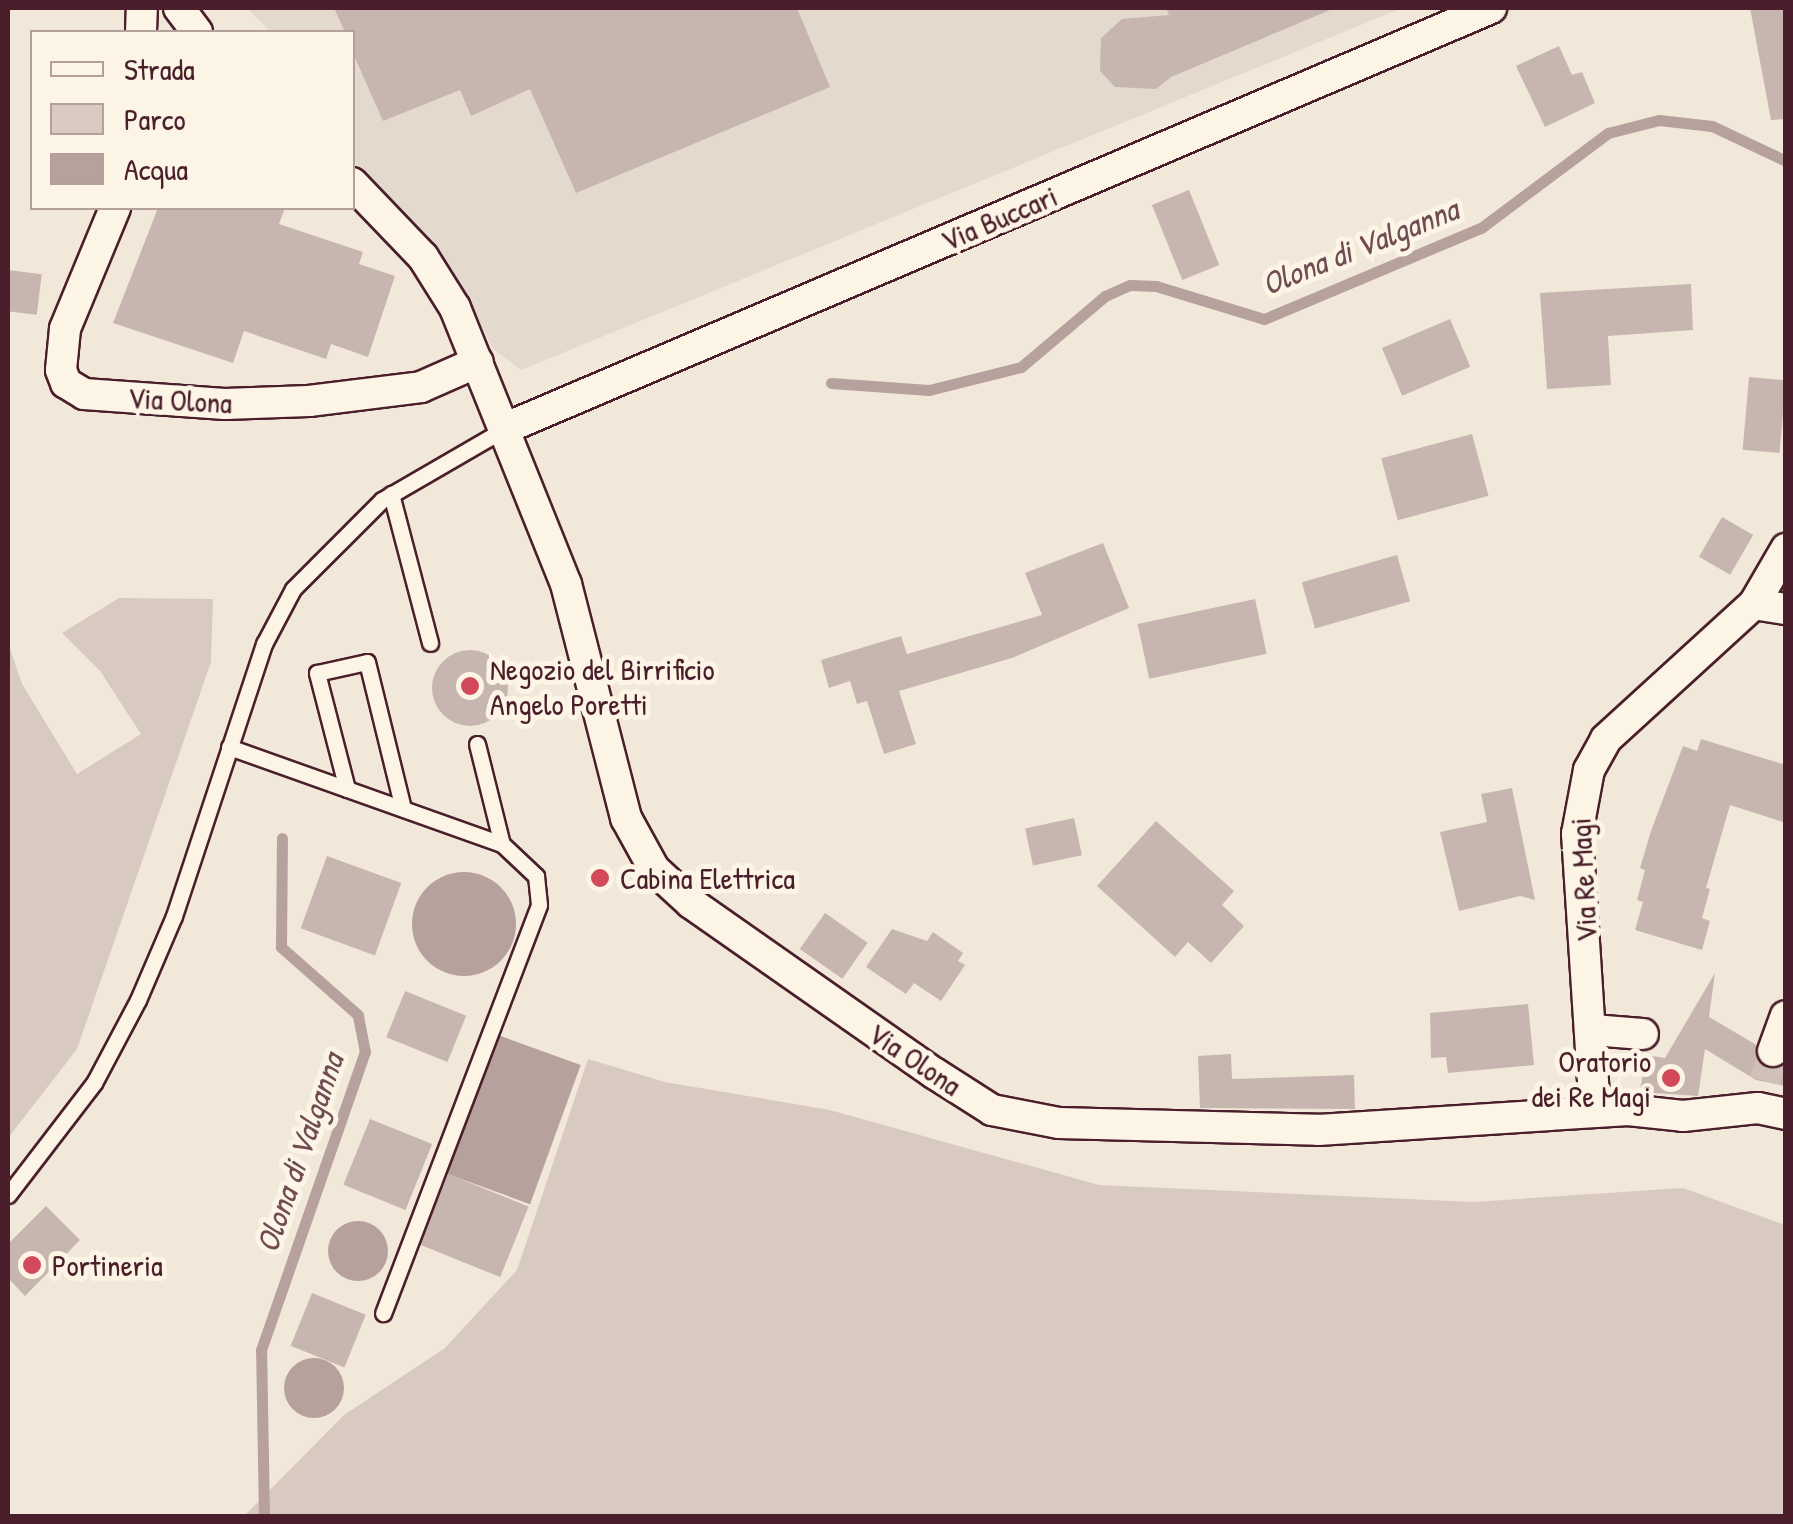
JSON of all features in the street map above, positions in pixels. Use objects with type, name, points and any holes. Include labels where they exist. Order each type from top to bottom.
[{"type":"street","points":[[179,8],[196,30]]},
{"type":"street","name":"Via Buccari","points":[[506,428],[1491,8]]},
{"type":"street","name":"Via Olona","points":[[355,186],[423,257],[478,362],[566,584],[626,818],[654,869],[691,903],[978,1101],[1060,1123],[1222,1130],[1595,1112],[1683,1116],[1770,1101]]},
{"type":"street","name":"Via Olona","points":[[114,210],[65,328],[61,370],[66,383],[84,394],[226,404],[309,401],[421,387],[478,362]]},
{"type":"street","name":"Via Re Magi","points":[[1595,1112],[1577,834],[1589,770],[1606,739],[1754,604],[1786,549]]},
{"type":"street","points":[[1754,604],[1786,609]]},
{"type":"street","points":[[1773,1050],[1786,1016]]},
{"type":"street","points":[[1592,1030],[1643,1034]]},
{"type":"lane","points":[[8,1195],[94,1083],[138,1000],[264,644],[293,589],[335,541],[390,494],[506,428]]},
{"type":"lane","points":[[390,494],[430,643]]},
{"type":"lane","points":[[346,789],[317,673],[366,662],[403,810]]},
{"type":"lane","points":[[477,744],[502,844]]},
{"type":"lane","points":[[229,747],[502,844],[536,876],[539,905],[384,1313]]},
{"type":"shaded area","points":[[246,8],[1402,8],[521,370],[493,349],[465,291],[355,162],[355,30],[269,30]]},
{"type":"green space","points":[[119,598],[213,599],[211,662],[77,1049],[8,1138],[8,643],[22,684],[77,774],[141,734],[100,671],[62,633]]},
{"type":"green space","points":[[588,1059],[665,1082],[830,1110],[1099,1185],[1473,1202],[1683,1188],[1785,1225],[1785,1516],[244,1516],[344,1415],[445,1348],[517,1270]]},
{"type":"water","points":[[464,872],[484,876],[501,887],[512,904],[516,924],[512,944],[501,961],[484,972],[464,976],[444,972],[427,961],[416,944],[412,924],[416,904],[427,887],[444,876]]},
{"type":"water","points":[[498,1035],[581,1065],[530,1204],[447,1174]]},
{"type":"water","points":[[358,1221],[379,1230],[388,1251],[379,1272],[358,1281],[337,1272],[328,1251],[337,1230]]},
{"type":"water","points":[[314,1358],[335,1367],[344,1388],[335,1409],[314,1418],[293,1409],[284,1388],[293,1367]]},
{"type":"building","points":[[334,8],[797,8],[830,87],[576,193],[530,89],[471,116],[460,90],[383,121],[355,58],[355,30],[344,30]]},
{"type":"building","points":[[1166,8],[1335,8],[1171,77],[1156,89],[1115,87],[1100,71],[1101,38],[1122,19],[1169,15]]},
{"type":"building","points":[[1750,8],[1786,8],[1786,119],[1771,120]]},
{"type":"building","points":[[1559,46],[1572,75],[1582,72],[1595,103],[1545,127],[1516,66]]},
{"type":"building","points":[[1189,190],[1219,265],[1182,280],[1152,205]]},
{"type":"building","points":[[157,210],[284,210],[279,224],[363,252],[359,264],[395,276],[368,357],[331,344],[326,359],[244,331],[233,363],[113,323]]},
{"type":"building","points":[[8,270],[42,274],[37,315],[8,311]]},
{"type":"building","points":[[1691,284],[1693,330],[1608,336],[1611,385],[1547,389],[1540,293]]},
{"type":"building","points":[[1450,319],[1470,367],[1402,396],[1382,348]]},
{"type":"building","points":[[1749,377],[1786,380],[1779,453],[1743,450]]},
{"type":"building","points":[[1472,434],[1489,496],[1398,520],[1381,458]]},
{"type":"building","points":[[1722,517],[1753,535],[1730,575],[1699,557]]},
{"type":"building","points":[[1103,543],[1129,608],[1012,658],[899,691],[916,744],[884,754],[867,701],[857,704],[850,681],[829,688],[821,660],[901,636],[907,654],[1042,615],[1025,573]]},
{"type":"building","points":[[1397,555],[1410,601],[1315,628],[1302,582]]},
{"type":"building","points":[[1255,599],[1267,654],[1149,679],[1138,624]]},
{"type":"building","name":"Negozio del Birrificio Angelo Poretti","points":[[470,650],[497,661],[508,688],[497,715],[470,726],[443,715],[432,688],[443,661]]},
{"type":"building","points":[[1701,739],[1786,765],[1786,823],[1730,805],[1706,888],[1710,889],[1702,918],[1710,921],[1702,950],[1635,930],[1643,902],[1637,900],[1645,870],[1640,868],[1651,831],[1683,746],[1697,751]]},
{"type":"building","points":[[1512,788],[1535,900],[1520,896],[1459,911],[1440,832],[1487,822],[1481,794]]},
{"type":"building","points":[[1074,818],[1082,855],[1033,866],[1025,828]]},
{"type":"building","points":[[1156,821],[1234,891],[1222,905],[1244,926],[1211,963],[1188,942],[1175,957],[1097,886]]},
{"type":"building","points":[[327,856],[401,883],[375,955],[301,928]]},
{"type":"building","points":[[825,913],[868,943],[842,979],[800,949]]},
{"type":"building","points":[[892,929],[927,941],[933,932],[963,953],[958,961],[965,965],[941,1001],[914,983],[906,994],[866,967]]},
{"type":"building","points":[[1715,973],[1709,1017],[1755,1044],[1766,1068],[1786,1065],[1786,1086],[1756,1080],[1705,1049],[1698,1096],[1640,1092],[1646,1055],[1665,1058]]},
{"type":"building","points":[[405,991],[466,1016],[447,1062],[386,1037]]},
{"type":"building","points":[[1528,1004],[1534,1065],[1448,1073],[1446,1057],[1431,1058],[1430,1013]]},
{"type":"building","points":[[1231,1054],[1232,1079],[1354,1075],[1355,1109],[1200,1108],[1198,1056]]},
{"type":"building","points":[[370,1119],[432,1144],[406,1210],[343,1185]]},
{"type":"building","points":[[448,1174],[529,1207],[500,1277],[420,1244]]},
{"type":"building","name":"Portineria","points":[[46,1206],[80,1240],[25,1296],[8,1278],[8,1244]]},
{"type":"building","points":[[312,1293],[366,1315],[344,1368],[291,1346]]},
{"type":"waterway","name":"Olona di Valganna","points":[[831,383],[929,390],[1021,367],[1105,296],[1130,285],[1156,286],[1264,319],[1481,228],[1608,133],[1659,120],[1712,126],[1786,161]]},
{"type":"waterway","name":"Olona di Valganna","points":[[264,1516],[261,1350],[365,1052],[358,1015],[281,947],[282,838]]},
{"type":"tunnel","points":[[1765,1081],[1773,1051]]},
{"type":"place","name":"Negozio del Birrificio Angelo Poretti","points":[[470,686]]},
{"type":"place","name":"Cabina Elettrica","points":[[600,878]]},
{"type":"place","name":"Oratorio dei Re Magi","points":[[1671,1078]]},
{"type":"place","name":"Portineria","points":[[32,1265]]}]
